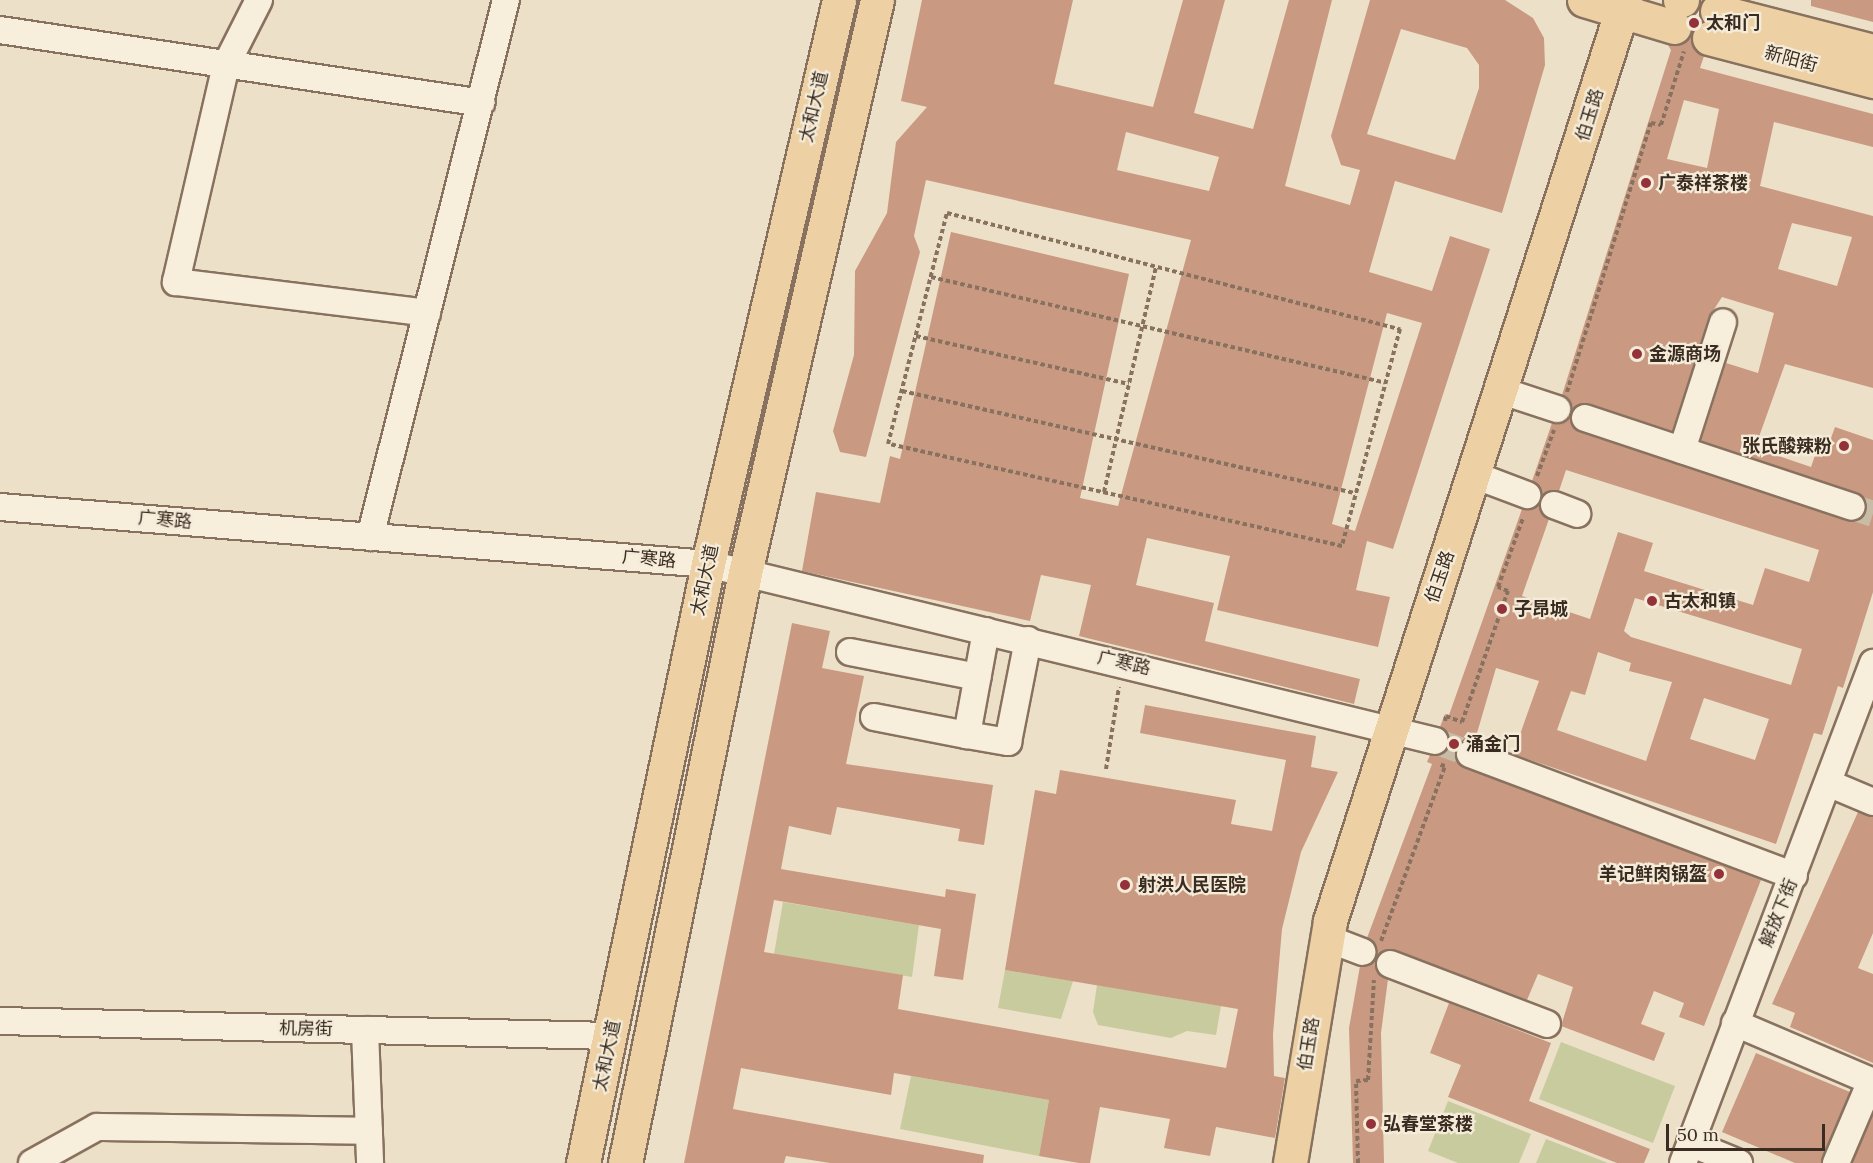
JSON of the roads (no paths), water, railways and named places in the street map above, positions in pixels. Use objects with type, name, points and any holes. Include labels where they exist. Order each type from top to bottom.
[{"type":"main road","name":"太和大道","points":[[583,1163],[708,564],[839,0]]},
{"type":"main road","name":"太和大道","points":[[625,1163],[745,573],[877,0]]},
{"type":"main road","points":[[1584,0],[1624,6],[1678,19]]},
{"type":"main road","name":"伯玉路","points":[[1290,1163],[1326,938],[1390,727],[1502,391],[1624,6]]},
{"type":"main road","name":"新阳街","points":[[1873,51],[1713,24],[1873,81]]},
{"type":"street","points":[[260,0],[226,65],[176,282],[427,313]]},
{"type":"street","points":[[370,537],[506,0]]},
{"type":"street","points":[[0,30],[480,103]]},
{"type":"street","points":[[1682,450],[1723,322]]},
{"type":"street","points":[[1502,391],[1559,410]]},
{"type":"street","points":[[1585,418],[1852,507]]},
{"type":"street","points":[[1474,476],[1529,497]]},
{"type":"street","name":"广寒路","points":[[0,507],[708,564],[1390,727],[1435,743]]},
{"type":"street","points":[[967,735],[986,630]]},
{"type":"street","points":[[873,717],[1008,742],[1028,640]]},
{"type":"street","points":[[850,652],[978,678]]},
{"type":"street","name":"解放下街","points":[[1687,1153],[1873,663]]},
{"type":"street","points":[[1470,754],[1794,876]]},
{"type":"street","points":[[1828,783],[1873,802]]},
{"type":"street","points":[[1326,938],[1376,961],[1547,1024]]},
{"type":"street","name":"机房街","points":[[0,1022],[611,1036]]},
{"type":"street","points":[[1735,1023],[1872,1081],[1836,1163]]},
{"type":"street","points":[[365,1030],[370,1163]]},
{"type":"street","points":[[32,1163],[97,1127],[369,1131]]},
{"type":"street","points":[[1687,1153],[1738,1163]]},
{"type":"tunnel","points":[[1852,507],[1873,514]]},
{"type":"tunnel","points":[[1435,741],[1470,754]]},
{"type":"place","name":"太和门","points":[[1694,23]]},
{"type":"place","name":"广泰祥茶楼","points":[[1646,183]]},
{"type":"place","name":"金源商场","points":[[1637,354]]},
{"type":"place","name":"张氏酸辣粉","points":[[1844,446]]},
{"type":"place","name":"古太和镇","points":[[1652,601]]},
{"type":"place","name":"子昂城","points":[[1502,609]]},
{"type":"place","name":"涌金门","points":[[1454,744]]},
{"type":"place","name":"羊记鲜肉锅盔","points":[[1719,874]]},
{"type":"place","name":"射洪人民医院","points":[[1125,885]]},
{"type":"place","name":"弘春堂茶楼","points":[[1371,1124]]}]
